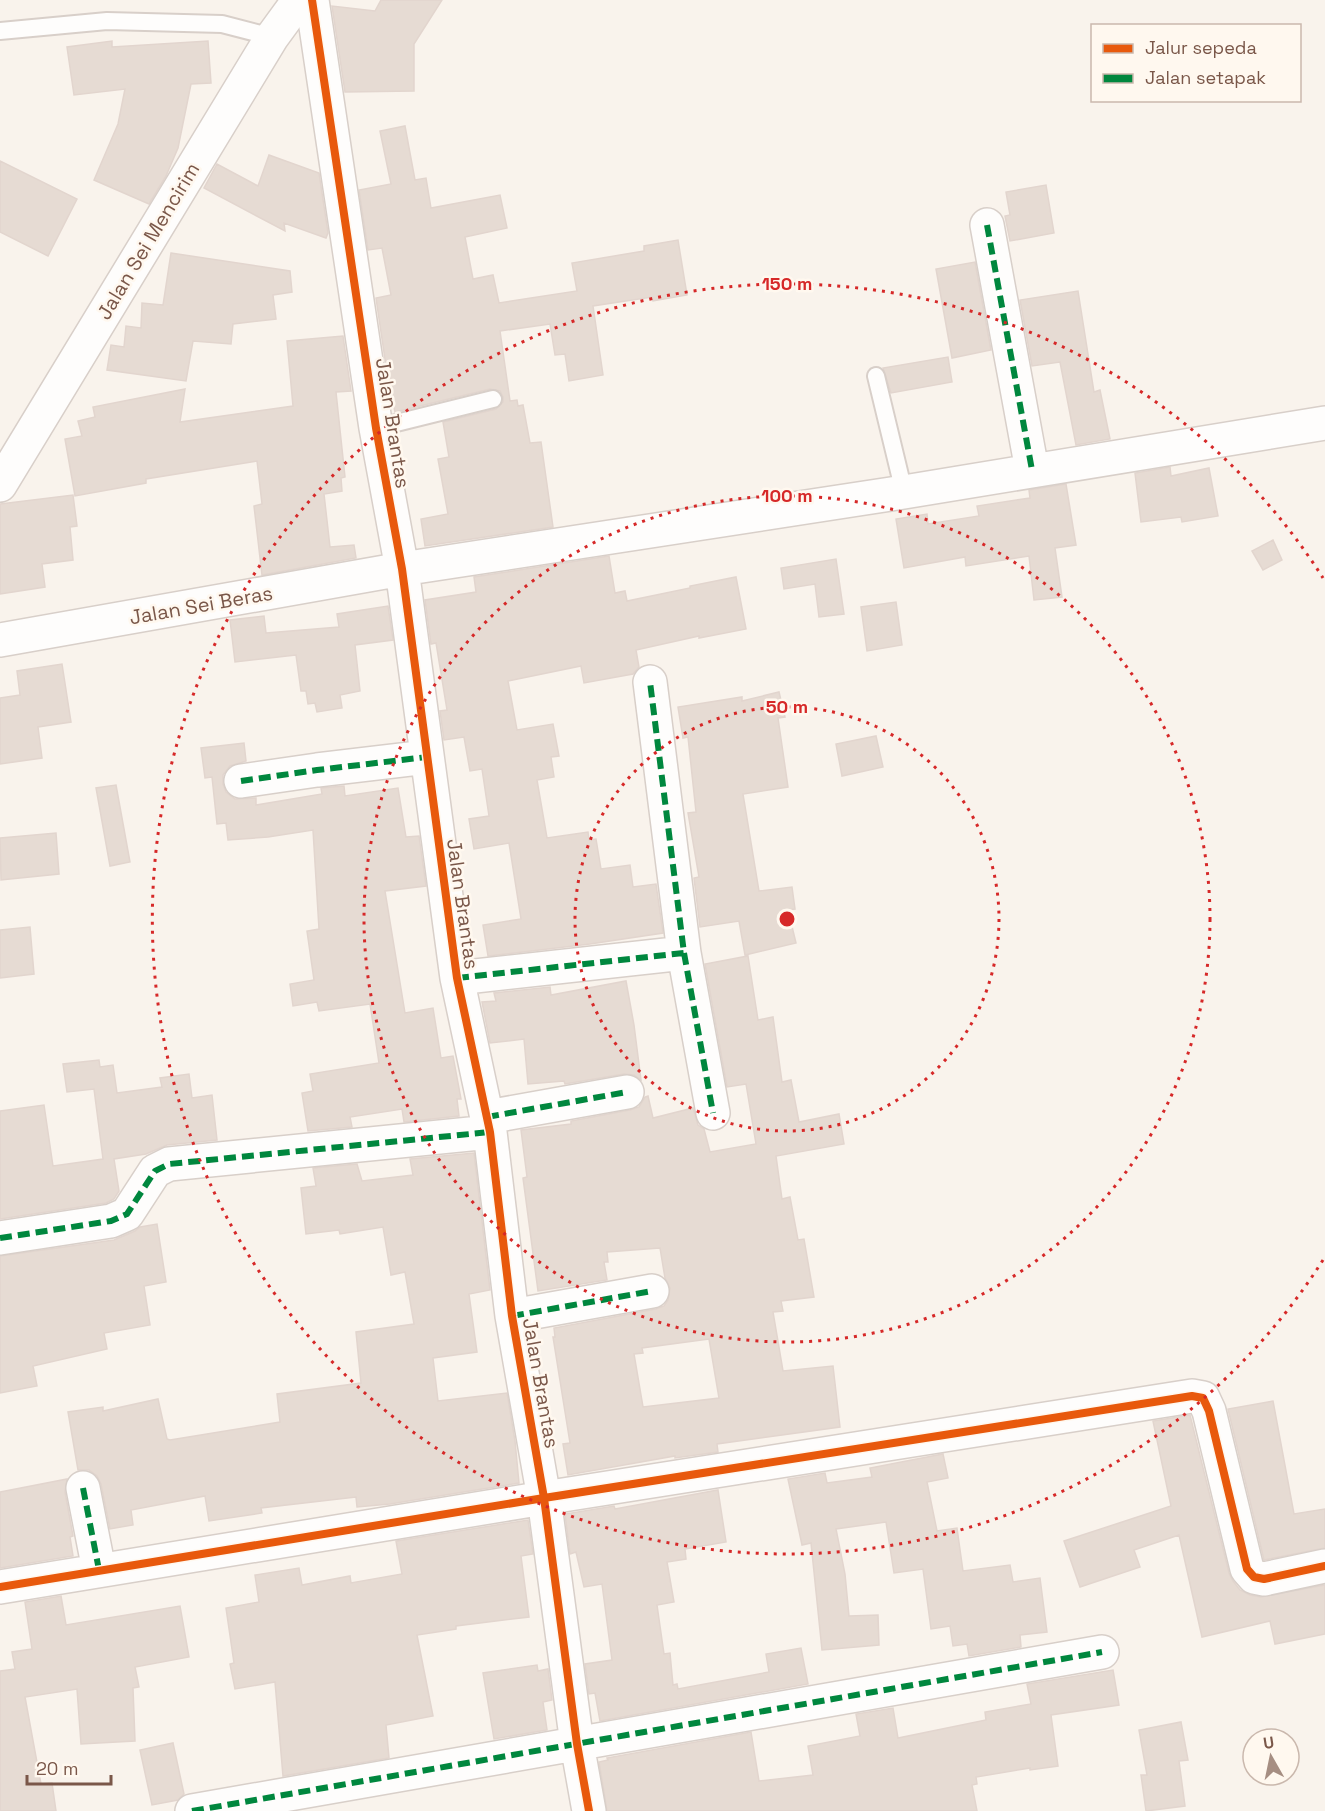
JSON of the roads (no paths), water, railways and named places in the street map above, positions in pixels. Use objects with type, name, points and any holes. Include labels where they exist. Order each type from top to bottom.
[{"type":"street","name":"Jalan Sei Mencirim","points":[[0,485],[272,37],[299,0]]},
{"type":"street","name":"Jalan Brantas","points":[[312,0],[376,428],[402,569],[457,978],[488,1125],[512,1316],[544,1498],[577,1744],[589,1811]]},
{"type":"street","points":[[987,225],[1032,470]]},
{"type":"street","name":"Jalan Sei Beras","points":[[0,640],[402,569],[1100,461],[1325,423]]},
{"type":"street","points":[[650,682],[684,953],[713,1113]]},
{"type":"street","points":[[241,781],[427,757]]},
{"type":"street","points":[[457,978],[684,953]]},
{"type":"street","points":[[0,1238],[111,1221],[127,1214],[155,1171],[169,1164],[488,1125],[627,1092]]},
{"type":"street","points":[[512,1316],[652,1292]]},
{"type":"street","points":[[0,1587],[544,1498],[1192,1396],[1203,1398],[1209,1411],[1247,1569],[1254,1576],[1264,1579],[1325,1566]]},
{"type":"street","points":[[83,1488],[99,1570]]},
{"type":"street","points":[[192,1811],[1102,1652]]},
{"type":"lane","points":[[0,31],[106,21],[222,24],[272,37]]},
{"type":"lane","points":[[876,376],[904,492]]},
{"type":"lane","points":[[376,428],[494,399]]}]
